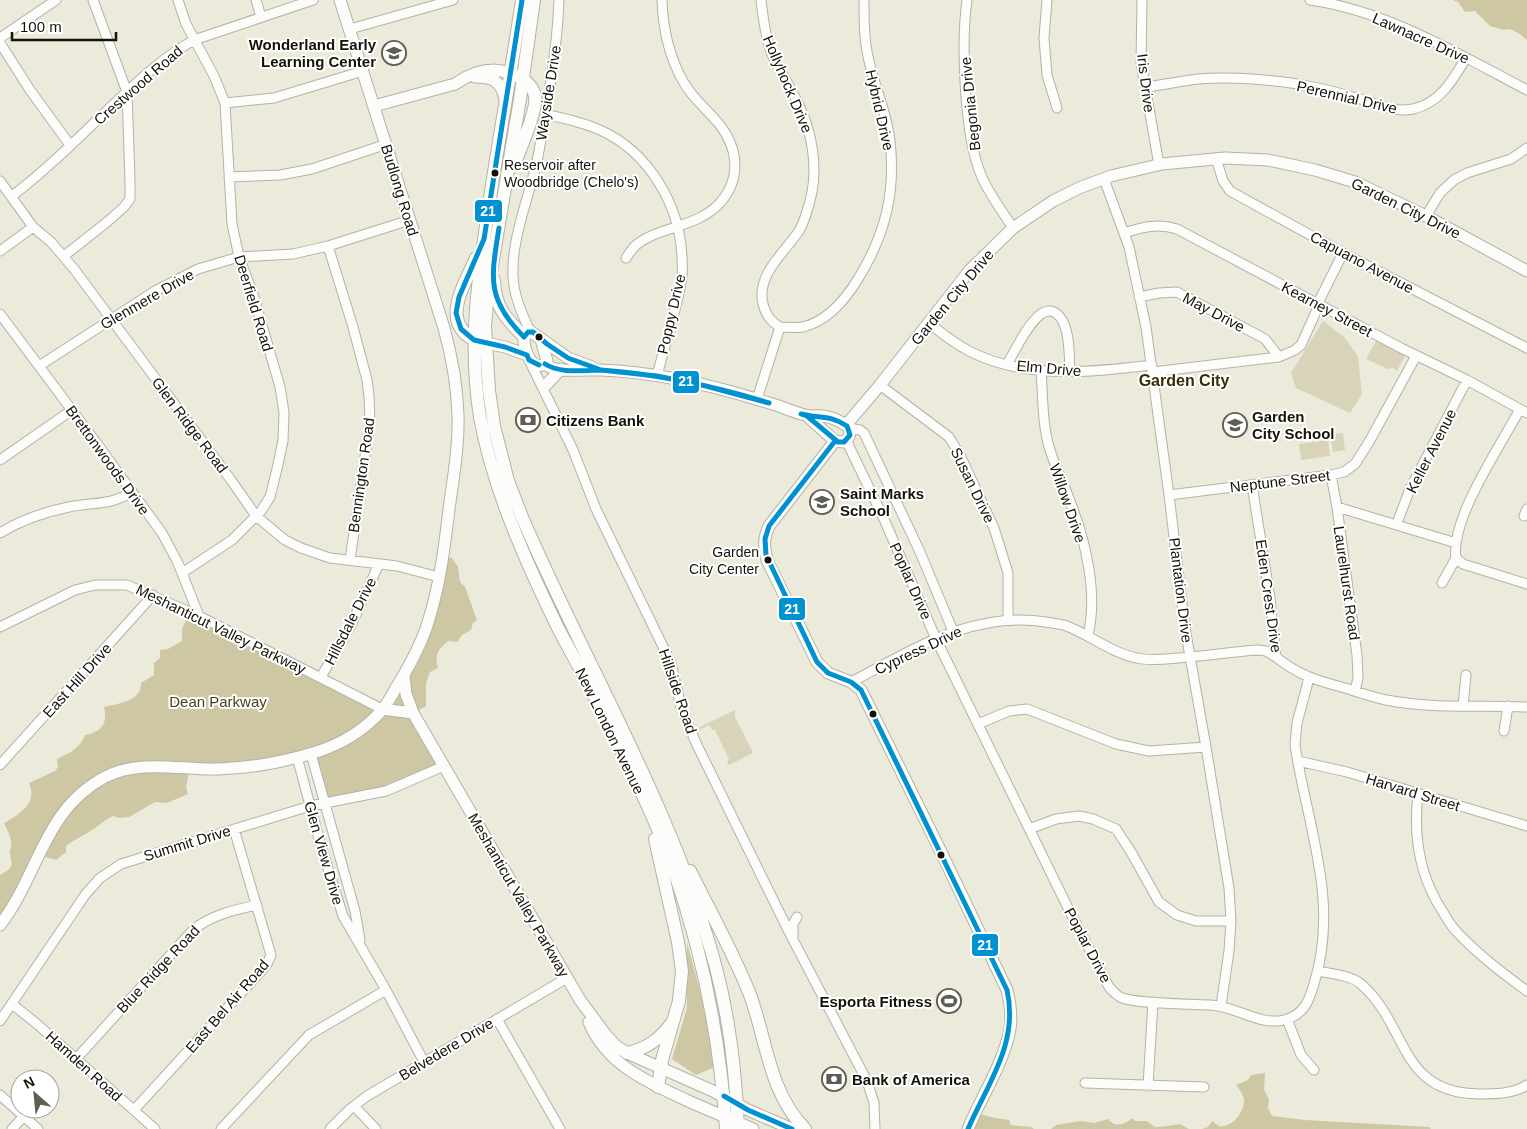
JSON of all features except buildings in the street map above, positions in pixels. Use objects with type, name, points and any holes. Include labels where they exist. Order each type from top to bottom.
[{"type":"main road","points":[[516,75],[522,0]]},
{"type":"main road","points":[[480,342],[476,290],[505,99],[516,75],[534,0]]},
{"type":"main road","points":[[480,342],[507,181],[528,128],[535,100],[530,84],[516,75]]},
{"type":"main road","points":[[480,342],[465,334],[459,326],[456,308],[461,290],[484,239]]},
{"type":"main road","points":[[494,263],[495,294],[500,309],[527,334]]},
{"type":"main road","name":"New London Avenue","points":[[480,342],[475,378],[484,437],[506,506],[528,562],[558,626],[593,693],[672,865],[699,952],[714,1024],[726,1123]]},
{"type":"main road","name":"New London Avenue","points":[[480,342],[498,446],[514,499],[667,829],[701,920],[716,970],[731,1043],[738,1126]]},
{"type":"main road","points":[[649,812],[681,962],[680,992],[658,1087]]},
{"type":"main road","points":[[667,829],[689,868],[746,985],[780,1095],[792,1114],[805,1129]]},
{"type":"main road","points":[[627,1053],[643,1049],[653,1043],[674,1020]]},
{"type":"street","points":[[0,38],[56,0]]},
{"type":"street","points":[[64,256],[108,222],[130,199],[127,92],[93,0]]},
{"type":"street","name":"Deerfield Road","points":[[178,0],[194,40],[214,76],[225,103],[232,224],[239,257],[253,294],[280,387],[284,412],[282,441],[270,497],[256,516],[232,540],[182,573]]},
{"type":"street","points":[[256,0],[261,17]]},
{"type":"street","name":"Crestwood Road","points":[[12,196],[41,174],[127,92],[168,56],[194,40],[313,0]]},
{"type":"street","name":"Budlong Road","points":[[340,0],[447,340],[456,381],[457,448],[443,560],[439,577]]},
{"type":"street","points":[[350,29],[453,0]]},
{"type":"street","name":"Wayside Drive","points":[[527,334],[516,295],[513,277],[514,258],[539,153],[553,71],[559,0]]},
{"type":"street","points":[[626,258],[635,246],[648,238],[705,216],[718,205],[732,184],[736,161],[728,138],[719,124],[686,86],[673,62],[666,39],[662,0]]},
{"type":"street","name":"Hollyhock Drive","points":[[761,0],[770,50],[801,109],[810,133],[814,160],[812,191],[800,230],[764,278],[761,289],[764,309],[770,322],[780,327]]},
{"type":"street","name":"Hybrid Drive","points":[[780,327],[801,327],[816,322],[827,316],[850,293],[879,241],[890,205],[892,173],[890,141],[869,60],[864,0]]},
{"type":"street","name":"Begonia Drive","points":[[967,0],[964,58],[973,148],[981,175],[1013,228]]},
{"type":"street","points":[[1047,0],[1044,38],[1046,65],[1047,75],[1057,108]]},
{"type":"street","name":"Iris Drive","points":[[1142,0],[1141,63],[1159,165]]},
{"type":"street","name":"Lawnacre Drive","points":[[1310,0],[1385,19],[1527,90]]},
{"type":"street","points":[[0,42],[30,90],[70,145]]},
{"type":"street","name":"Perennial Drive","points":[[1146,87],[1199,79],[1257,80],[1312,86],[1389,109],[1411,110],[1426,105],[1441,94],[1454,79],[1466,58]]},
{"type":"street","points":[[374,106],[455,84],[466,76],[478,71],[501,70],[516,75]]},
{"type":"street","points":[[225,103],[274,98],[363,71]]},
{"type":"street","points":[[466,76],[492,79],[501,86],[505,99]]},
{"type":"street","name":"Poppy Drive","points":[[545,114],[572,120],[600,130],[629,148],[649,168],[665,194],[678,227],[681,242],[682,275],[656,376]]},
{"type":"street","points":[[229,177],[280,175],[312,169],[386,144]]},
{"type":"street","points":[[1426,216],[1440,193],[1454,180],[1468,173],[1510,159],[1527,148]]},
{"type":"street","name":"Garden City Drive","points":[[845,426],[850,434],[838,439],[833,427],[845,426],[880,385],[970,270],[1013,228],[1053,201],[1079,188],[1111,176],[1159,165],[1216,158],[1268,160],[1316,170],[1355,182],[1525,266]]},
{"type":"street","name":"Capuano Avenue","points":[[1216,158],[1223,181],[1230,191],[1343,253],[1527,348]]},
{"type":"street","name":"Plantation Drive","points":[[1104,179],[1124,233],[1139,297],[1152,368],[1189,657],[1229,888],[1229,951],[1221,1006]]},
{"type":"street","name":"Glen Ridge Road","points":[[0,181],[33,227],[64,256],[112,318],[256,516],[285,540],[330,558],[397,566],[439,577]]},
{"type":"street","name":"Glenmere Drive","points":[[39,366],[177,278],[198,269],[239,257],[293,254],[328,246],[410,220]]},
{"type":"street","name":"Kearney Street","points":[[1124,233],[1157,225],[1166,225],[1177,229],[1524,411]]},
{"type":"street","points":[[0,251],[33,227]]},
{"type":"street","name":"Bennington Road","points":[[328,246],[370,396],[368,439],[350,560]]},
{"type":"street","points":[[1279,357],[1295,350],[1301,345],[1320,299],[1343,253]]},
{"type":"street","name":"May Drive","points":[[1139,297],[1177,292],[1265,339],[1279,357]]},
{"type":"street","points":[[1008,364],[1027,330],[1038,315],[1046,311],[1052,311],[1061,317],[1065,326],[1070,371]]},
{"type":"street","name":"Brettonwoods Drive","points":[[0,314],[162,533],[182,573],[199,616]]},
{"type":"street","name":"Elm Drive","points":[[928,322],[948,338],[971,352],[1008,364],[1041,370],[1094,372],[1279,357]]},
{"type":"street","points":[[757,399],[780,327]]},
{"type":"street","points":[[528,357],[524,344],[527,334],[536,334],[568,358],[601,370]]},
{"type":"street","points":[[541,339],[547,361],[544,364]]},
{"type":"street","points":[[480,342],[505,347],[528,357],[539,365],[544,364],[553,368],[601,370],[656,376],[757,399],[807,416],[838,439],[769,526],[764,537],[764,546],[767,560],[818,662],[828,673],[851,682],[861,690],[1007,990],[1010,1004],[1010,1027],[1006,1043],[968,1129]]},
{"type":"street","name":"Neptune Street","points":[[1169,495],[1344,472],[1355,464],[1369,442],[1416,356]]},
{"type":"street","name":"Hillside Road","points":[[528,357],[545,387],[596,509],[672,663],[681,707],[696,743],[788,932],[867,1081],[874,1103],[875,1129]]},
{"type":"street","name":"Hillside Road","points":[[544,364],[546,373],[545,387]]},
{"type":"street","points":[[545,387],[562,369]]},
{"type":"street","name":"Willow Drive","points":[[1041,370],[1045,422],[1050,448],[1072,504],[1088,567],[1092,619],[1088,635]]},
{"type":"street","name":"Keller Avenue","points":[[1397,524],[1410,489],[1467,380]]},
{"type":"street","name":"Susan Drive","points":[[880,385],[949,437],[960,455],[994,528],[1008,573],[1008,619]]},
{"type":"street","points":[[0,460],[72,410]]},
{"type":"street","points":[[1442,583],[1456,558],[1456,543],[1467,506],[1524,411]]},
{"type":"street","points":[[807,416],[834,418],[845,426]]},
{"type":"street","name":"Poplar Drive","points":[[845,426],[864,433],[920,552],[953,631]]},
{"type":"street","name":"Poplar Drive","points":[[838,439],[884,519],[936,639],[1070,912],[1114,993],[1122,998],[1153,1002],[1221,1006],[1264,1020],[1277,1021],[1287,1019]]},
{"type":"street","name":"Laurelhurst Road","points":[[1331,475],[1357,655],[1358,678],[1355,691]]},
{"type":"street","name":"Eden Crest Drive","points":[[1252,485],[1270,598],[1276,658],[1290,669],[1309,678],[1384,700],[1410,704],[1527,707]]},
{"type":"street","points":[[0,534],[25,520],[46,512],[71,506],[115,501],[132,491]]},
{"type":"street","points":[[1337,507],[1456,543]]},
{"type":"street","points":[[1456,558],[1463,564],[1527,584]]},
{"type":"street","name":"Hillsdale Drive","points":[[321,678],[352,623],[379,564]]},
{"type":"street","points":[[0,926],[14,906],[44,843],[58,820],[77,798],[106,777],[120,771],[138,767],[220,769],[297,757],[331,747],[359,732],[382,709],[404,675],[429,620],[439,577]]},
{"type":"street","name":"Meshanticut Valley Parkway","points":[[0,627],[75,590],[95,585],[127,585],[199,616],[382,709]]},
{"type":"street","name":"East Hill Drive","points":[[0,765],[154,595]]},
{"type":"street","name":"Cypress Drive","points":[[851,682],[953,631],[995,620],[1008,619],[1030,619],[1063,625],[1088,635],[1116,651],[1137,658],[1158,660],[1257,650],[1266,651],[1276,658]]},
{"type":"street","points":[[404,675],[406,694],[413,713]]},
{"type":"street","points":[[1463,706],[1466,675]]},
{"type":"street","points":[[1309,678],[1297,723],[1295,745],[1322,878],[1324,940],[1318,971],[1308,1002],[1298,1014],[1287,1019],[1301,1055],[1314,1070]]},
{"type":"street","points":[[1504,731],[1508,706]]},
{"type":"street","points":[[382,709],[403,710],[413,713]]},
{"type":"street","points":[[978,724],[1009,711],[1027,709],[1116,744],[1149,751],[1206,747]]},
{"type":"street","name":"Meshanticut Valley Parkway","points":[[413,713],[580,1000],[611,1041],[627,1053],[724,1096],[737,1104],[792,1129]]},
{"type":"street","name":"Glen View Drive","points":[[311,754],[355,911],[361,946]]},
{"type":"street","name":"Glen View Drive","points":[[297,757],[342,916],[386,990],[424,1062]]},
{"type":"street","name":"Harvard Street","points":[[1298,761],[1347,772],[1527,826]]},
{"type":"street","name":"Summit Drive","points":[[0,1022],[85,895],[100,878],[114,868],[132,860],[310,806],[393,789],[444,766]]},
{"type":"street","points":[[1418,794],[1416,841],[1418,855],[1428,886],[1435,899],[1454,930],[1484,958],[1527,991]]},
{"type":"street","points":[[1029,829],[1056,819],[1079,816],[1093,819],[1116,829],[1160,902],[1177,915],[1196,922],[1230,922]]},
{"type":"street","name":"East Bel Air Road","points":[[134,1110],[267,964],[271,955],[234,829]]},
{"type":"street","name":"Blue Ridge Road","points":[[76,1059],[200,924],[215,916],[257,905]]},
{"type":"street","points":[[792,937],[793,924],[797,917]]},
{"type":"street","points":[[1318,971],[1351,978],[1360,983],[1379,1004],[1410,1060],[1424,1076],[1440,1087],[1463,1093],[1499,1094],[1521,1089],[1527,1085]]},
{"type":"street","name":"Belvedere Drive","points":[[330,1129],[354,1106],[424,1062],[567,978]]},
{"type":"street","points":[[221,1129],[309,1035],[386,990]]},
{"type":"street","name":"Meshanticut Valley Parkway","points":[[580,1000],[594,1032],[608,1052],[628,1070],[726,1123],[753,1129]]},
{"type":"street","points":[[1148,1086],[1153,1002]]},
{"type":"street","name":"Hamden Road","points":[[12,1004],[155,1129]]},
{"type":"street","points":[[497,1019],[560,1129]]},
{"type":"street","points":[[1085,1083],[1204,1086]]},
{"type":"street","points":[[0,1095],[10,1104]]},
{"type":"street","points":[[354,1106],[376,1129]]},
{"type":"street","points":[[12,1129],[21,1119]]},
{"type":"street","points":[[27,1119],[38,1129]]},
{"type":"shaded area","points":[[1323,321],[1345,338],[1358,357],[1362,394],[1350,413],[1296,388],[1291,373]]},
{"type":"shaded area","points":[[1377,339],[1406,354],[1397,371],[1366,359]]},
{"type":"shaded area","points":[[1343,433],[1345,450],[1333,452],[1330,434]]},
{"type":"shaded area","points":[[1328,440],[1330,456],[1301,460],[1299,444]]},
{"type":"shaded area","points":[[735,710],[735,717],[753,753],[729,765],[727,762],[729,759],[715,730],[712,730],[709,725],[696,732],[694,730]]},
{"type":"green space","points":[[1453,0],[1527,0],[1527,40],[1510,29],[1504,30],[1490,26],[1475,11],[1465,12],[1458,2]]},
{"type":"green space","name":"Dean Parkway","points":[[444,558],[452,558],[458,567],[460,582],[465,587],[477,620],[473,623],[471,630],[462,635],[457,642],[448,641],[439,650],[436,659],[438,668],[430,672],[426,683],[426,706],[414,713],[443,763],[420,777],[327,803],[311,755],[190,769],[186,787],[188,794],[167,803],[155,802],[129,817],[119,818],[113,816],[66,846],[66,852],[56,860],[39,855],[0,925],[0,875],[11,867],[11,840],[4,823],[26,807],[31,796],[29,783],[55,771],[58,767],[57,759],[74,750],[85,735],[100,729],[105,718],[104,707],[128,701],[138,694],[141,683],[154,675],[154,663],[160,658],[160,650],[168,649],[182,641],[182,629],[190,611],[382,708],[413,657]]},
{"type":"green space","points":[[687,943],[705,1009],[715,1067],[696,1075],[672,1059],[687,1008]]},
{"type":"green space","points":[[1265,1073],[1264,1090],[1269,1099],[1268,1108],[1272,1116],[1305,1120],[1429,1127],[1431,1129],[1202,1129],[1208,1127],[1212,1121],[1219,1126],[1229,1125],[1233,1122],[1240,1114],[1244,1104],[1243,1095],[1236,1085],[1248,1080],[1251,1075]]},
{"type":"green space","points":[[977,1113],[1009,1120],[1011,1125],[1034,1129],[974,1129]]},
{"type":"green space","points":[[1132,1118],[1135,1121],[1147,1121],[1155,1127],[1180,1124],[1189,1129],[1051,1129],[1056,1125],[1081,1121],[1094,1123],[1108,1119],[1114,1124],[1120,1124]]},
{"type":"transit line","name":"21","points":[[522,0],[484,239],[459,297],[456,313],[461,329],[474,340],[505,347],[527,355],[529,360],[539,365]]},
{"type":"transit line","name":"21","points":[[499,228],[494,261],[494,287],[503,311],[524,337]]},
{"type":"transit line","name":"21","points":[[524,337],[528,332],[533,332],[568,358],[601,370]]},
{"type":"transit line","name":"21","points":[[545,364],[565,370],[601,370]]},
{"type":"transit line","name":"21","points":[[601,370],[644,374],[686,382],[728,391],[769,403]]},
{"type":"transit line","name":"21","points":[[601,370],[657,376],[706,386],[769,403]]},
{"type":"transit line","name":"21","points":[[801,414],[830,418],[841,422],[847,426],[850,435],[844,442],[838,442],[807,416],[801,414]]},
{"type":"transit line","name":"21","points":[[835,441],[769,526],[765,539],[766,555],[817,662],[828,673],[851,682],[861,690],[1007,990],[1010,1009],[1009,1028],[1005,1045],[992,1079],[968,1129]]},
{"type":"transit line","name":"21","points":[[724,1096],[748,1110],[792,1129]]},
{"type":"place","name":"Wonderland Early Learning Center","points":[[394,53]]},
{"type":"place","name":"Reservoir after Woodbridge (Chelo's)","points":[[495,173]]},
{"type":"place","name":"Citizens Bank","points":[[528,420]]},
{"type":"place","name":"Garden City School","points":[[1235,425]]},
{"type":"place","name":"Saint Marks School","points":[[822,502]]},
{"type":"place","name":"Garden City Center","points":[[768,560]]},
{"type":"place","name":"Esporta Fitness","points":[[949,1001]]},
{"type":"place","name":"Bank of America","points":[[834,1079]]},
{"type":"district","name":"Garden City","points":[[1184,380]]}]
